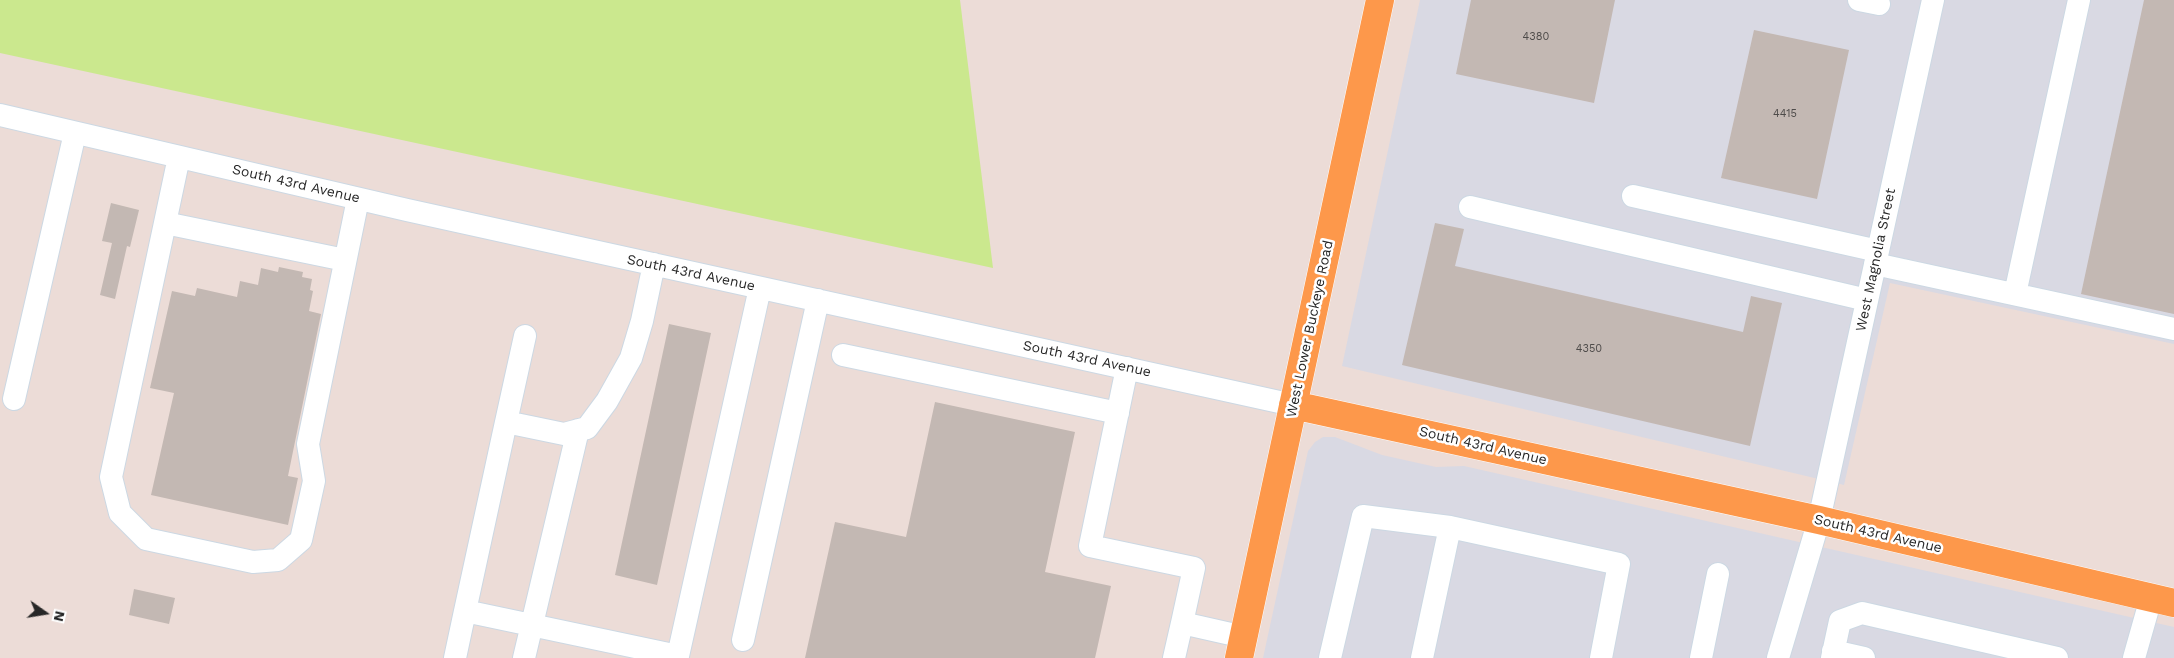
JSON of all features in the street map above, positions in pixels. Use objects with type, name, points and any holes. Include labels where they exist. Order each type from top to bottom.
[{"type":"main road","name":"West Lower Buckeye Road","points":[[1242,647],[1380,0]]},
{"type":"main road","name":"South 43rd Avenue","points":[[1293,405],[1819,520],[2162,600]]},
{"type":"street","name":"West Magnolia Street","points":[[1778,658],[1819,520],[1932,0]]},
{"type":"street","points":[[2015,294],[2079,0]]},
{"type":"street","name":"South 43rd Avenue","points":[[0,116],[358,199],[1293,405]]},
{"type":"street","points":[[14,399],[75,133]]},
{"type":"street","points":[[179,157],[110,477],[120,514],[146,539],[253,562],[278,560],[301,540],[314,481],[308,444],[358,199]]},
{"type":"street","points":[[1633,196],[2015,294],[2174,330]]},
{"type":"street","points":[[1470,207],[1867,300]]},
{"type":"street","points":[[165,223],[345,260]]},
{"type":"street","points":[[506,422],[564,434],[587,428],[607,400],[631,358],[642,321],[654,264]]},
{"type":"street","points":[[466,611],[679,657],[760,288]]},
{"type":"street","points":[[743,640],[818,300]]},
{"type":"street","points":[[455,658],[525,336]]},
{"type":"street","points":[[843,354],[1118,413]]},
{"type":"street","points":[[1127,368],[1090,546],[1194,568],[1174,658]]},
{"type":"street","points":[[524,658],[578,430]]},
{"type":"street","points":[[1330,658],[1363,516],[1450,527],[1619,564],[1601,658]]},
{"type":"street","points":[[1422,658],[1450,527]]},
{"type":"street","points":[[1701,658],[1718,574]]},
{"type":"street","points":[[2134,658],[2162,600]]},
{"type":"street","points":[[1864,658],[1833,654],[1840,621],[1862,613],[2057,658]]},
{"type":"street","points":[[1182,623],[1242,647]]},
{"type":"shaded area","points":[[1420,0],[2174,0],[2174,344],[1890,283],[1844,485],[1342,366]]},
{"type":"shaded area","points":[[1323,437],[1335,437],[1382,455],[1436,467],[1464,466],[2174,627],[2174,658],[1263,658],[1308,451],[1315,442]]},
{"type":"green space","points":[[0,0],[960,0],[993,268],[0,53]]},
{"type":"building","points":[[1471,0],[1615,0],[1594,103],[1456,74]]},
{"type":"building","points":[[2144,0],[2174,0],[2174,314],[2081,294]]},
{"type":"building","points":[[1754,30],[1849,50],[1817,199],[1721,178]]},
{"type":"building","points":[[111,203],[139,210],[130,247],[127,246],[115,299],[100,295],[112,243],[102,241]]},
{"type":"building","points":[[1435,223],[1464,229],[1455,266],[1743,332],[1751,296],[1782,303],[1750,446],[1402,365]]},
{"type":"building","points":[[279,267],[303,272],[302,277],[312,279],[310,290],[313,291],[309,311],[321,314],[288,476],[298,478],[288,525],[151,495],[174,393],[150,388],[172,291],[195,296],[197,288],[237,297],[240,281],[258,285],[261,268],[278,272]]},
{"type":"building","points":[[669,324],[711,333],[657,585],[615,575]]},
{"type":"building","points":[[935,402],[1075,432],[1045,572],[1111,586],[1095,658],[805,658],[835,522],[906,537]]},
{"type":"building","points":[[134,589],[175,598],[169,624],[129,615]]}]
